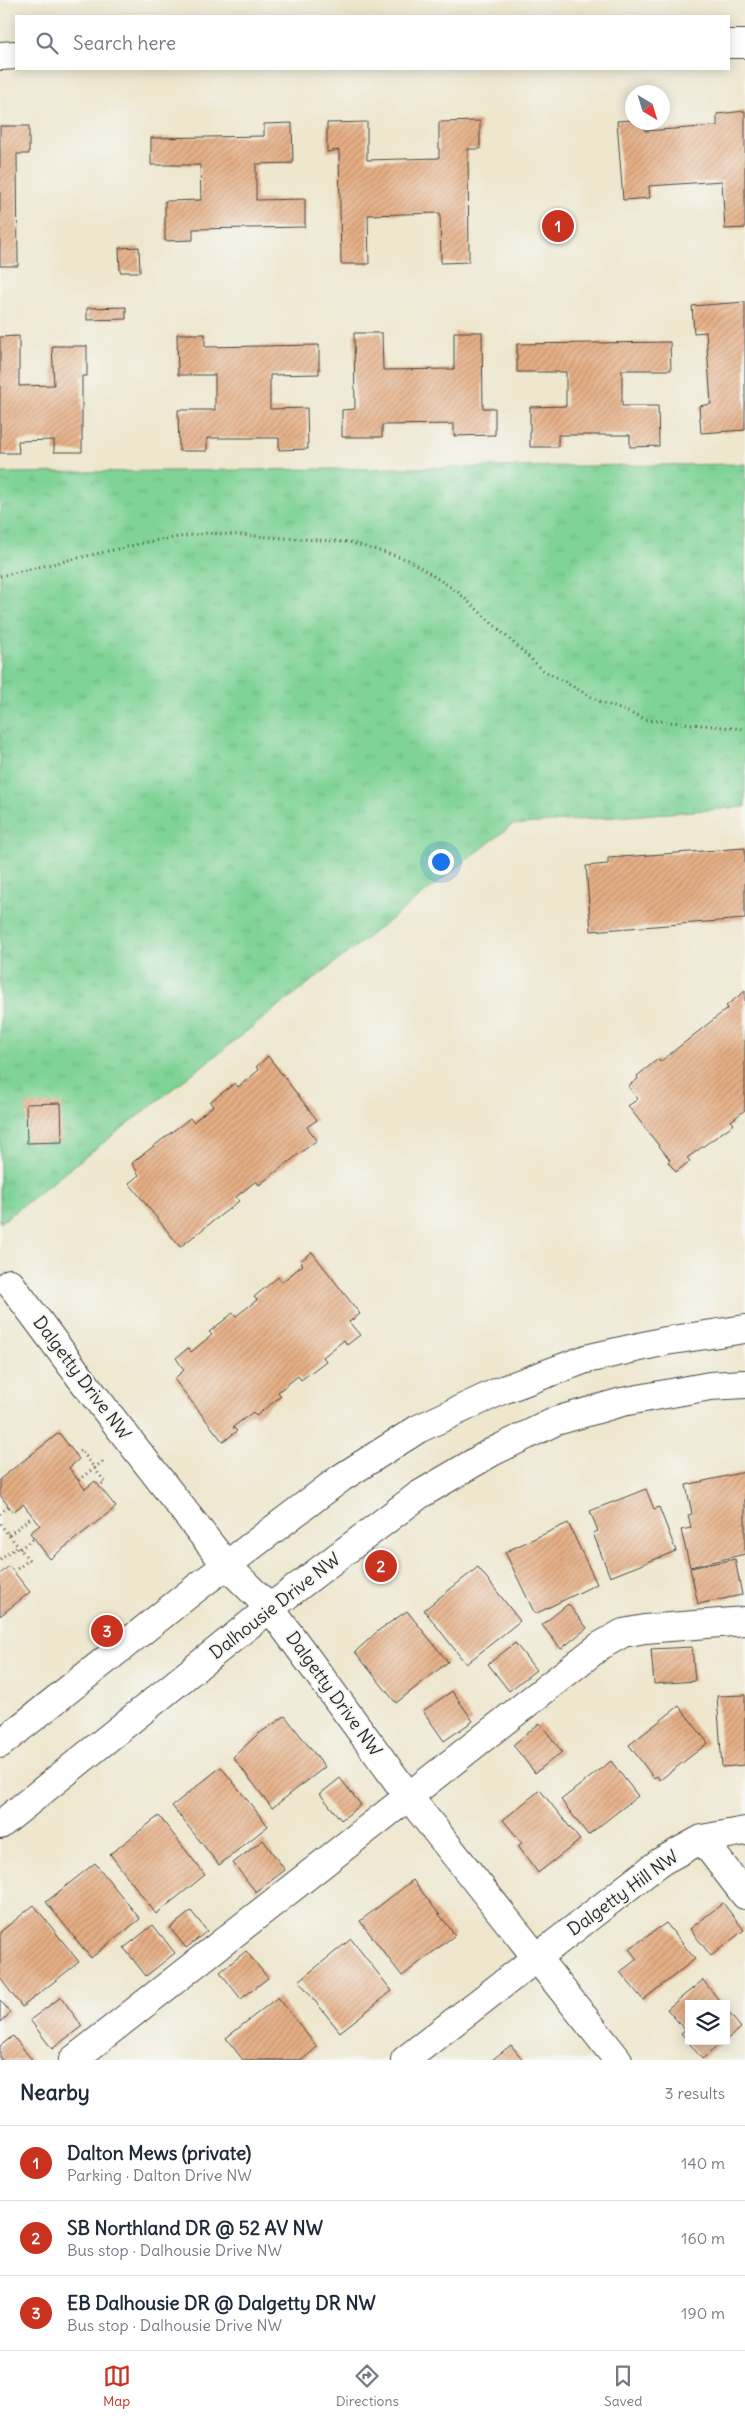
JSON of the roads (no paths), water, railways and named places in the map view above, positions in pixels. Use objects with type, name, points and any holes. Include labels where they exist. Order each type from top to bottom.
[{"type":"street","points":[[730,44],[745,44]]},
{"type":"street","points":[[0,56],[15,56]]},
{"type":"street","name":"Dalgetty Drive NW","points":[[10,1284],[83,1381],[228,1566],[270,1608],[409,1797],[535,1958],[618,2060]]},
{"type":"street","points":[[0,1744],[195,1589],[228,1566],[341,1478],[418,1429],[500,1391],[586,1359],[666,1341],[745,1329]]},
{"type":"street","name":"Dalhousie Drive NW","points":[[0,1825],[270,1608],[419,1495],[492,1452],[556,1421],[622,1402],[710,1386],[745,1384]]},
{"type":"street","points":[[73,2060],[600,1646],[623,1633],[645,1628],[745,1621]]},
{"type":"street","name":"Dalgetty Hill NW","points":[[405,2060],[660,1862],[702,1840],[745,1830]]},
{"type":"street","points":[[702,1840],[745,1895]]},
{"type":"place","name":"Dalton Mews (private)","points":[[558,226]]},
{"type":"place","name":"SB Northland DR @ 52 AV NW","points":[[381,1566]]},
{"type":"place","name":"EB Dalhousie DR @ Dalgetty DR NW","points":[[107,1631]]}]
